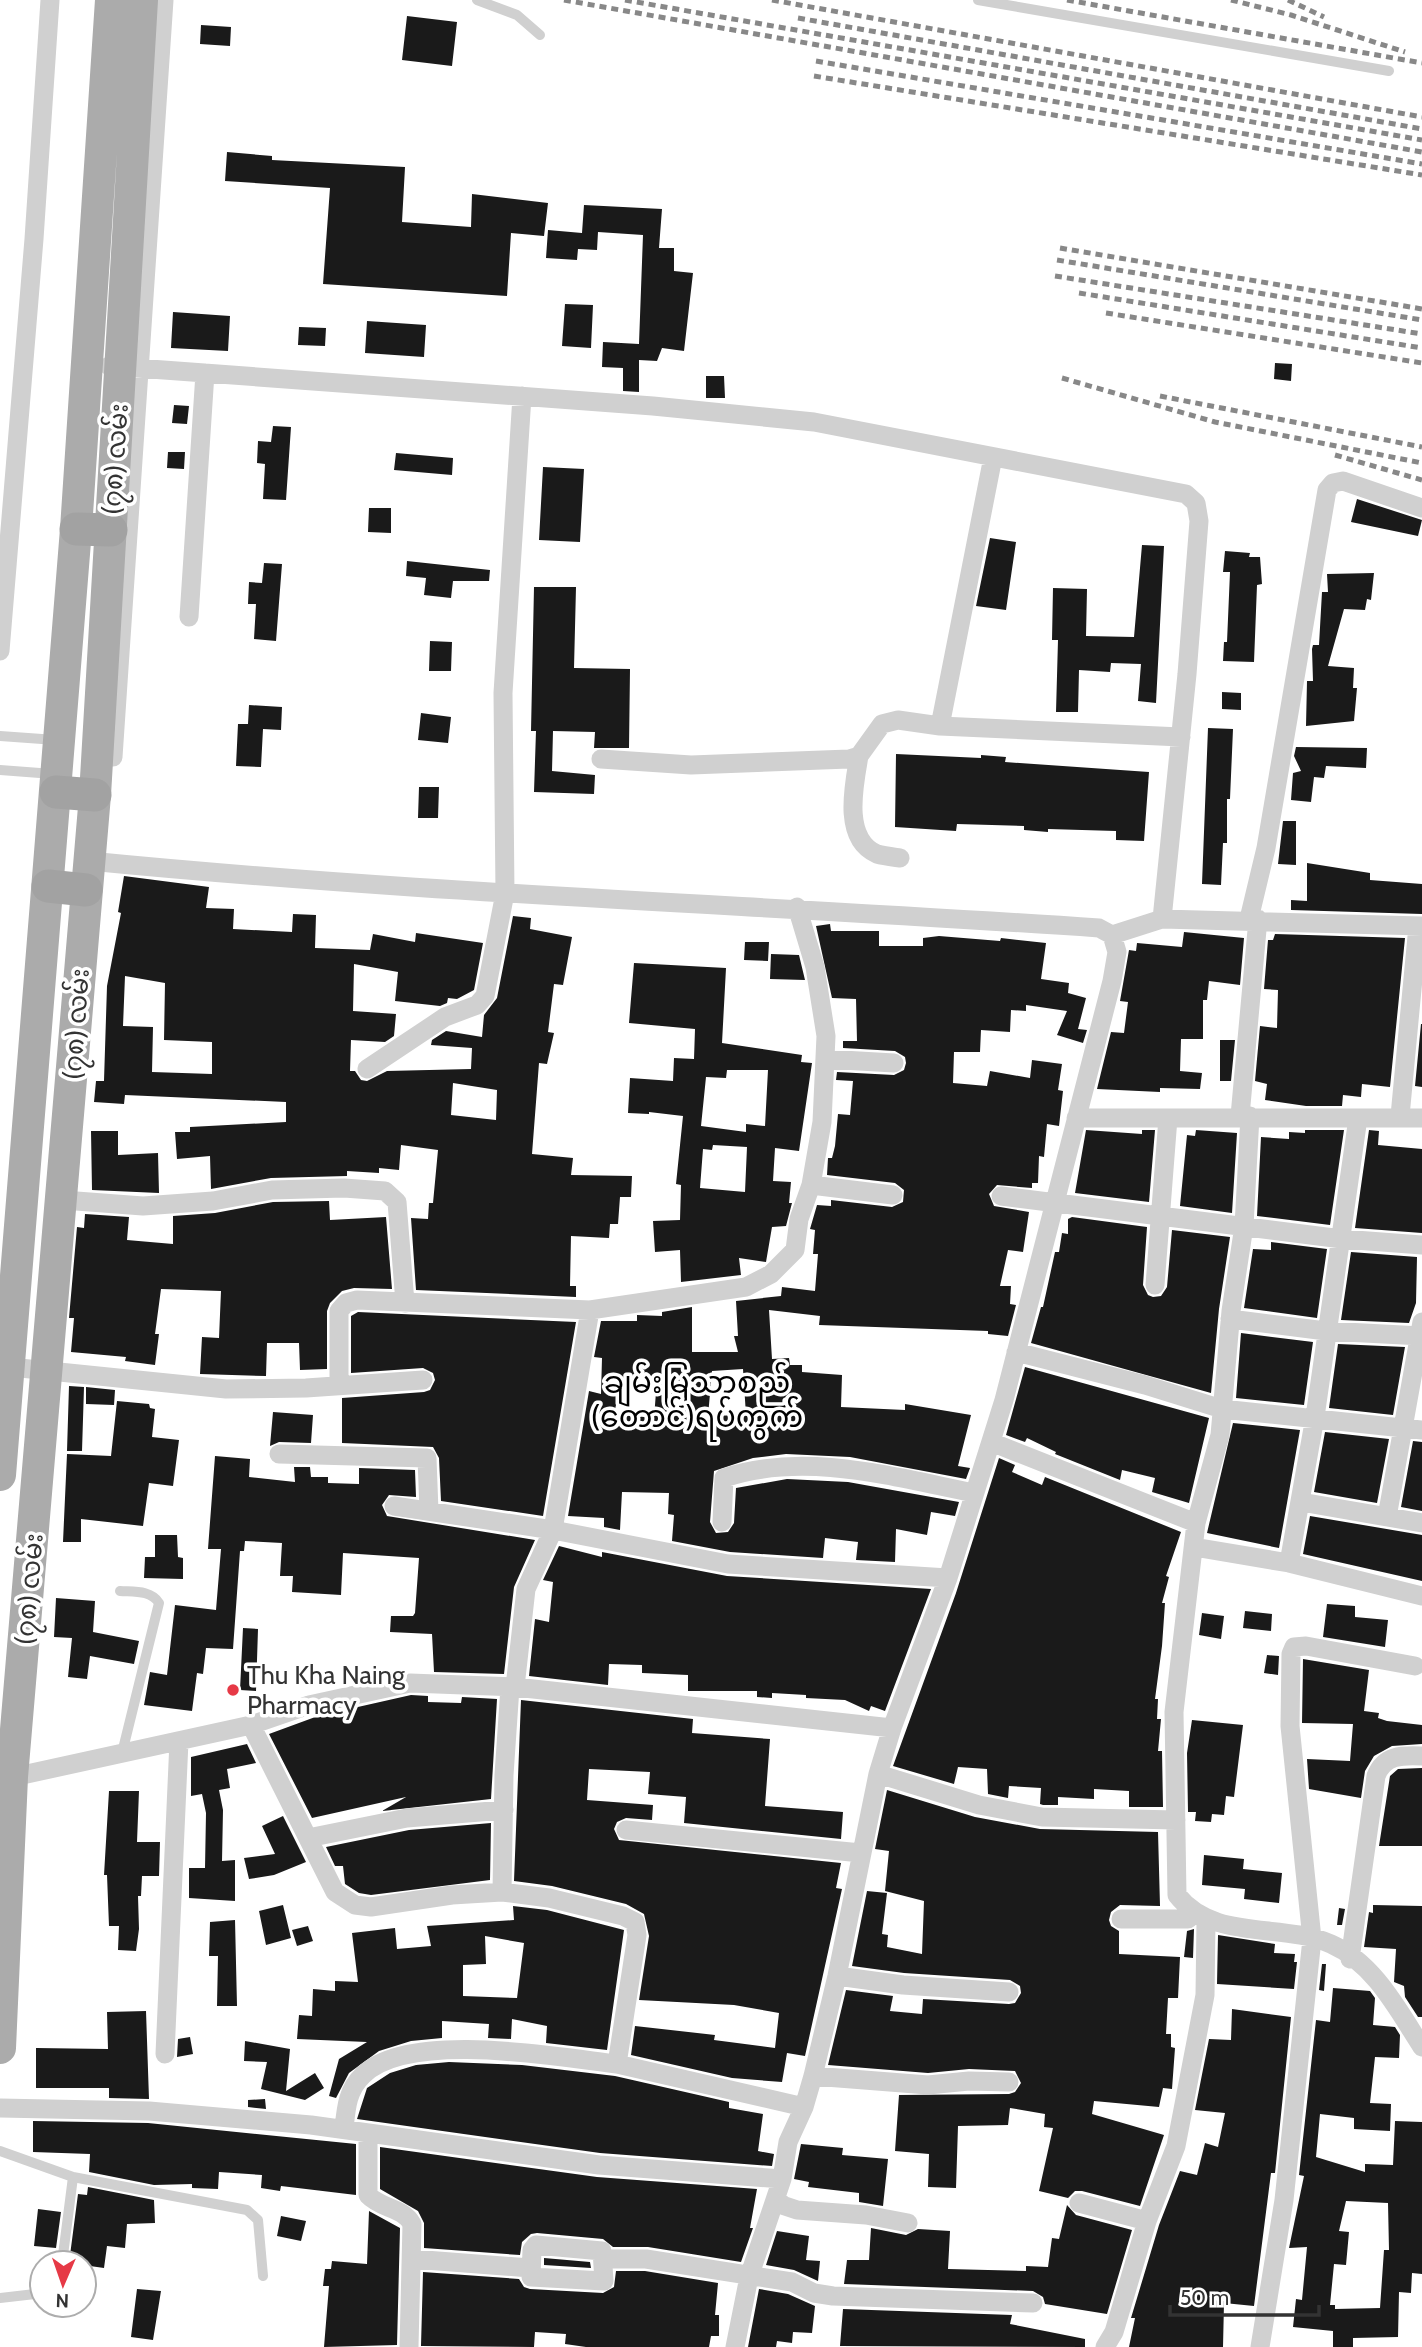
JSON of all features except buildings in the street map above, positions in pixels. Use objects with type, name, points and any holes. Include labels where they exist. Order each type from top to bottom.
[{"type":"highway","points":[[76,529],[111,530]]},
{"type":"highway","points":[[57,783],[95,795]]},
{"type":"highway","points":[[48,886],[94,871]]},
{"type":"main road","name":"(၇၈) လမ်း","points":[[0,1475],[5,1366],[57,783],[111,0]]},
{"type":"main road","name":"(၇၈) လမ်း","points":[[0,2048],[6,1779],[48,1370],[94,871],[95,795],[111,530],[131,367],[142,0]]},
{"type":"street","points":[[0,651],[6,499],[50,0]]},
{"type":"street","points":[[164,0],[131,367],[94,871],[797,907],[1099,928],[1112,936],[1117,952],[1112,981],[991,1442],[948,1578],[891,1728],[878,1774],[837,1976],[813,2076],[804,2107],[788,2142],[780,2189],[749,2277],[735,2347]]},
{"type":"street","points":[[87,364],[522,396],[814,422],[1186,494],[1196,503],[1199,521],[1162,919]]},
{"type":"street","points":[[189,617],[205,373]]},
{"type":"street","points":[[367,1069],[445,1017],[477,1005],[485,996],[505,893],[503,693],[522,396]]},
{"type":"street","points":[[940,726],[993,457]]},
{"type":"street","points":[[1105,2347],[1118,2320],[1147,2221],[1176,2146],[1205,1995],[1201,1917],[1177,1895],[1174,1712],[1196,1523],[1220,1435],[1230,1319],[1244,1227],[1245,1116],[1253,919],[1327,490],[1334,483],[1343,481],[1422,508]]},
{"type":"street","points":[[900,858],[876,853],[856,834],[853,794],[859,756],[882,724],[898,720],[940,726],[1181,737]]},
{"type":"street","points":[[601,759],[691,765],[859,756]]},
{"type":"street","points":[[339,1386],[339,1311],[346,1303],[357,1300],[590,1310],[746,1287],[771,1274],[795,1250],[799,1219],[811,1185],[822,1122],[826,1036],[815,967],[797,907]]},
{"type":"street","points":[[1112,936],[1162,919],[1253,919],[1420,926],[1416,1019],[1400,1116]]},
{"type":"street","points":[[825,1059],[894,1063]]},
{"type":"street","points":[[1076,1118],[1422,1118]]},
{"type":"street","points":[[1155,1285],[1168,1118]]},
{"type":"street","points":[[1289,1563],[1315,1417],[1358,1118]]},
{"type":"street","points":[[811,1185],[893,1195]]},
{"type":"street","points":[[63,1200],[143,1206],[213,1201],[272,1189],[344,1188],[385,1191],[397,1202],[405,1303]]},
{"type":"street","points":[[1001,1196],[1342,1239],[1422,1245]]},
{"type":"street","points":[[502,1892],[512,1687],[526,1589],[553,1531],[590,1310]]},
{"type":"street","points":[[1230,1319],[1326,1331],[1421,1331],[1401,1427],[1387,1517]]},
{"type":"street","points":[[1016,1352],[1145,1385],[1222,1409],[1422,1430]]},
{"type":"street","points":[[5,1366],[226,1389],[339,1386],[423,1380]]},
{"type":"street","points":[[991,1442],[1196,1523]]},
{"type":"street","points":[[279,1454],[427,1458],[429,1511]]},
{"type":"street","points":[[722,1522],[724,1479],[758,1468],[784,1466],[855,1470],[974,1493]]},
{"type":"street","points":[[1301,1502],[1422,1523]]},
{"type":"street","points":[[394,1506],[553,1531],[728,1564],[948,1578]]},
{"type":"street","points":[[1194,1547],[1289,1563],[1422,1597]]},
{"type":"street","points":[[1260,2347],[1284,2200],[1312,1939],[1290,1726],[1291,1654],[1294,1647],[1306,1646],[1415,1666]]},
{"type":"street","points":[[6,1779],[251,1725],[309,1705],[410,1683],[512,1687],[891,1728]]},
{"type":"street","points":[[251,1725],[335,1892],[355,1905],[371,1906],[452,1895],[502,1892],[549,1898],[623,1916],[635,1922],[636,1935],[617,2064]]},
{"type":"street","points":[[165,2054],[179,1741]]},
{"type":"street","points":[[1350,1959],[1376,1776],[1380,1766],[1388,1759],[1422,1756]]},
{"type":"street","points":[[878,1774],[979,1805],[1042,1817],[1176,1820]]},
{"type":"street","points":[[308,1838],[407,1818],[504,1810]]},
{"type":"street","points":[[626,1830],[862,1853]]},
{"type":"street","points":[[1121,1919],[1201,1917],[1332,1945],[1378,1980],[1422,2047]]},
{"type":"street","points":[[837,1976],[903,1985],[1009,1992]]},
{"type":"street","points":[[344,2129],[348,2097],[363,2074],[389,2060],[417,2053],[505,2050],[617,2064],[804,2107]]},
{"type":"street","points":[[813,2076],[928,2085],[969,2081],[1009,2082]]},
{"type":"street","points":[[0,2108],[149,2111],[344,2129],[780,2189]]},
{"type":"street","points":[[368,2133],[368,2195],[375,2203],[407,2215],[412,2224],[409,2347]]},
{"type":"street","points":[[780,2189],[782,2205],[797,2210],[866,2215],[908,2222]]},
{"type":"street","points":[[1079,2203],[1147,2221]]},
{"type":"street","points":[[536,2245],[599,2250],[604,2259],[606,2276],[600,2283],[531,2277],[530,2268],[532,2249],[536,2245]]},
{"type":"street","points":[[411,2259],[530,2268]]},
{"type":"street","points":[[604,2259],[646,2259],[792,2282],[814,2293],[833,2296],[1033,2303]]},
{"type":"lane","points":[[477,0],[517,15],[540,35]]},
{"type":"lane","points":[[978,0],[1389,71]]},
{"type":"lane","points":[[0,736],[60,740]]},
{"type":"lane","points":[[0,770],[57,783]]},
{"type":"lane","points":[[120,1591],[145,1593],[155,1597],[159,1604],[122,1754]]},
{"type":"lane","points":[[0,2151],[73,2177],[247,2210],[258,2220],[263,2276]]},
{"type":"lane","points":[[64,2249],[73,2177]]},
{"type":"lane","points":[[0,2298],[28,2295]]},
{"type":"railway","points":[[564,0],[1422,152]]},
{"type":"railway","points":[[625,0],[1422,140]]},
{"type":"railway","points":[[772,0],[1422,117]]},
{"type":"railway","points":[[1067,0],[1422,63]]},
{"type":"railway","points":[[1231,0],[1291,15],[1405,52]]},
{"type":"railway","points":[[1288,0],[1324,17]]},
{"type":"railway","points":[[798,18],[1422,129]]},
{"type":"railway","points":[[816,61],[1422,164]]},
{"type":"railway","points":[[814,76],[1422,175]]},
{"type":"railway","points":[[1060,248],[1422,309]]},
{"type":"railway","points":[[1057,260],[1422,320]]},
{"type":"railway","points":[[1055,276],[1422,334]]},
{"type":"railway","points":[[1079,293],[1422,348]]},
{"type":"railway","points":[[1106,313],[1422,363]]},
{"type":"railway","points":[[1062,378],[1215,422],[1422,463]]},
{"type":"railway","points":[[1160,396],[1422,447]]},
{"type":"railway","points":[[1335,455],[1422,480]]},
{"type":"place","name":"Thu Kha Naing Pharmacy","points":[[233,1690]]},
{"type":"district","name":"ချမ်းမြသာစည် (တောင်)ရပ်ကွက်","points":[[697,1399]]}]
